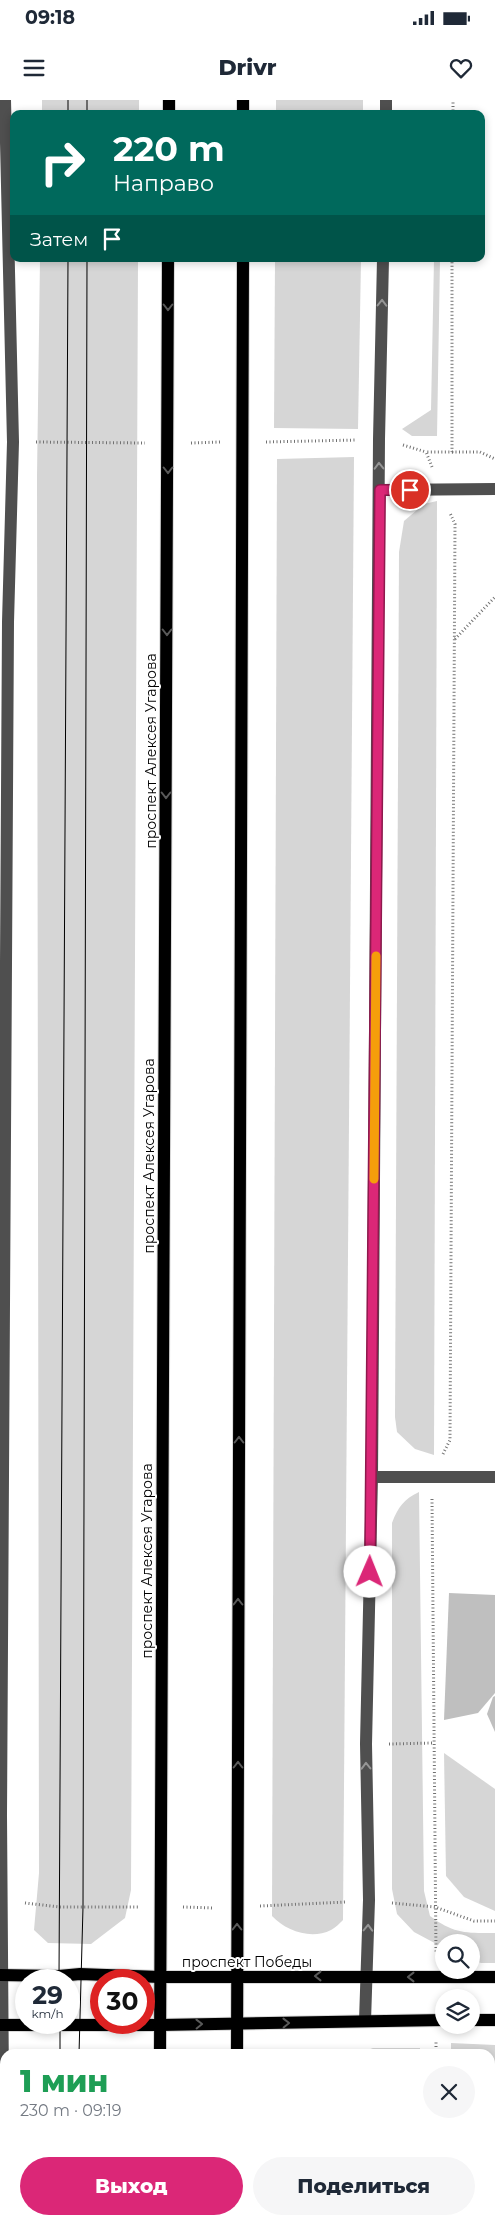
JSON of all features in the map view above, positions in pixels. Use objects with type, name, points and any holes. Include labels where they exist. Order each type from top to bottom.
[{"type":"main road","name":"проспект Алексея Угарова","points":[[160,2049],[168,262]]},
{"type":"main road","points":[[237,2049],[243,262]]},
{"type":"main road","name":"проспект Победы","points":[[1,1975],[59,1976],[80,1974],[160,1978],[238,1976],[435,1977]]},
{"type":"main road","name":"проспект Победы","points":[[480,1977],[495,1977]]},
{"type":"main road","points":[[1,2025],[160,2025],[435,2020]]},
{"type":"main road","points":[[480,2020],[495,2020]]},
{"type":"street","points":[[1,2049],[4,622],[13,442],[6,419],[5,100]]},
{"type":"street","points":[[365,2021],[369,1900],[366,1744],[372,1477],[379,439],[383,262]]},
{"type":"street","points":[[380,490],[495,489]]},
{"type":"street","points":[[372,1477],[495,1477]]},
{"type":"path","points":[[452,262],[452,452]]},
{"type":"path","points":[[13,442],[168,443],[379,439],[426,452],[480,452],[495,459]]},
{"type":"path","points":[[426,452],[455,524],[450,1440],[432,1476],[436,1934]]},
{"type":"path","points":[[454,639],[495,598]]},
{"type":"path","points":[[366,1744],[433,1743]]},
{"type":"path","points":[[369,1900],[435,1907],[474,1921],[495,1921]]},
{"type":"shaded area","points":[[42,100],[139,100],[139,110],[42,110]]},
{"type":"shaded area","points":[[276,100],[363,100],[363,110],[276,110]]},
{"type":"shaded area","points":[[40,262],[138,262],[131,1890],[125,1918],[91,1944],[48,1943],[34,1930],[39,1873],[37,476]]},
{"type":"shaded area","points":[[275,262],[361,262],[358,429],[274,428]]},
{"type":"shaded area","points":[[434,262],[440,262],[437,436],[412,436],[402,429],[431,410]]},
{"type":"shaded area","points":[[354,457],[343,1920],[331,1930],[323,1933],[307,1934],[284,1926],[272,1916],[277,459]]},
{"type":"shaded area","points":[[437,501],[434,1455],[415,1449],[397,1432],[395,1417],[399,552],[404,521],[424,504]]},
{"type":"shaded area","points":[[419,1492],[424,1891],[430,1916],[438,1922],[461,1931],[495,1933],[495,1963],[480,1963],[480,1934],[435,1934],[435,1943],[414,1932],[397,1914],[392,1889],[392,1523],[402,1504]]},
{"type":"shaded area","points":[[444,1753],[495,1789],[495,1911],[464,1897],[446,1876]]},
{"type":"shaded area","points":[[451,2043],[495,2045],[495,2049],[451,2049]]},
{"type":"shaded area","points":[[373,2048],[420,2048],[420,2049],[370,2049]]},
{"type":"building","points":[[449,1593],[495,1595],[495,1693],[478,1713],[444,1720]]},
{"type":"building","points":[[495,1696],[495,1732],[487,1714]]},
{"type":"tram line","points":[[68,100],[68,110]]},
{"type":"tram line","points":[[87,100],[87,110]]},
{"type":"tram line","points":[[59,1969],[68,262]]},
{"type":"tram line","points":[[79,2049],[83,1907],[87,262]]},
{"type":"tram line","points":[[60,2034],[60,2049]]},
{"type":"slow traffic","points":[[374,1179],[376,956]]},
{"type":"route","points":[[370,1572],[380,490],[410,490]]}]
